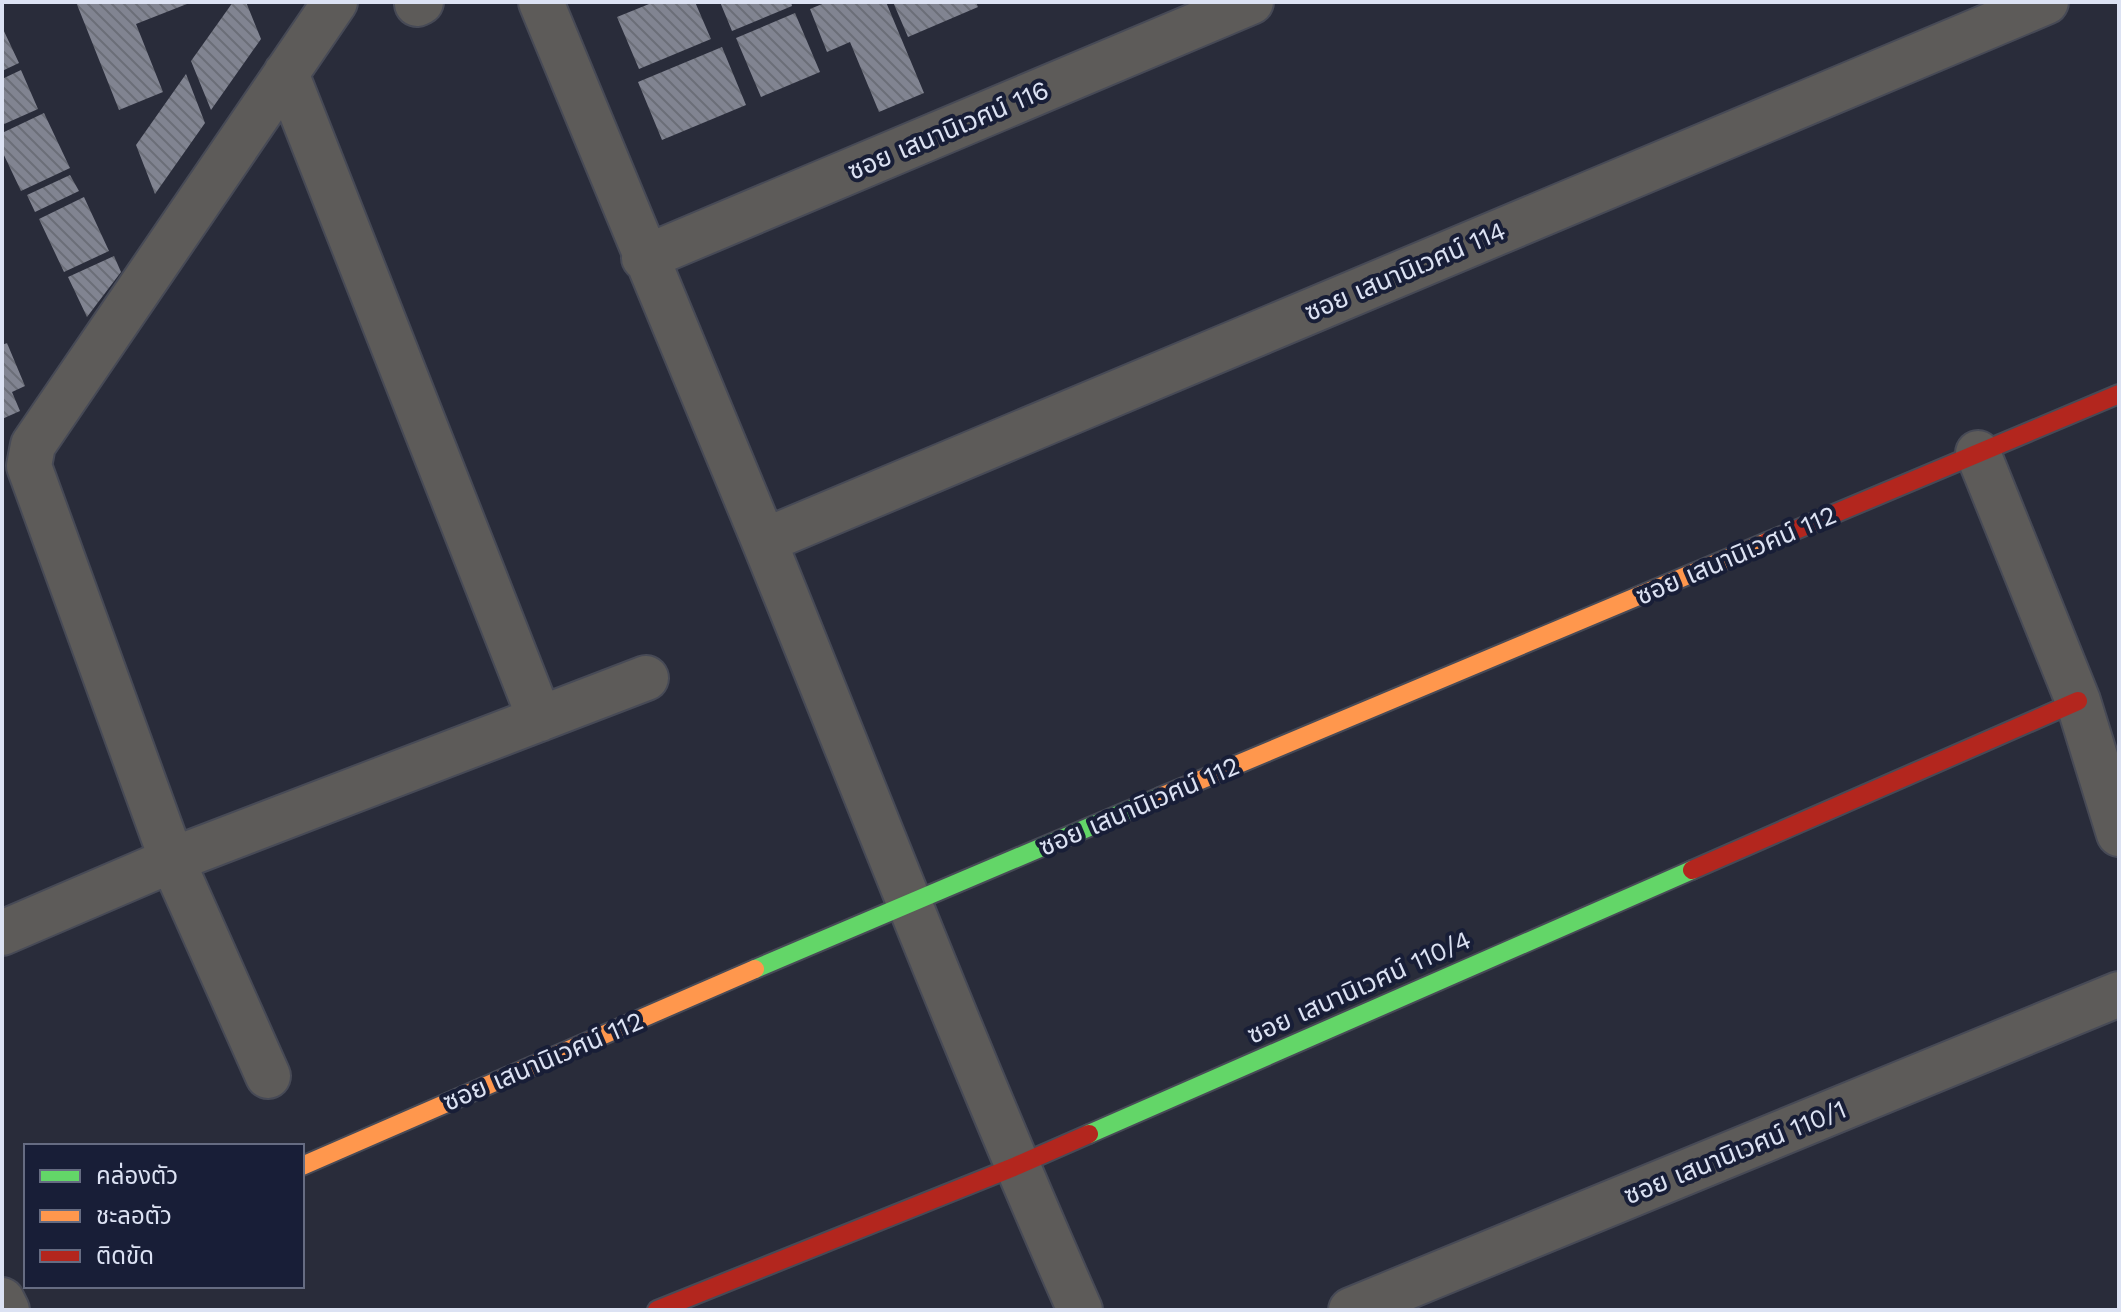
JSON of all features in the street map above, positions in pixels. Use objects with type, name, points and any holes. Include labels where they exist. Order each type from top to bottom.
[{"type":"street","points":[[268,1076],[172,860],[15,471],[335,2]]},
{"type":"street","points":[[541,2],[911,901],[1016,1166],[1080,1310]]},
{"type":"street","name":"ซอย เสนานิเวศน์ 116","points":[[644,258],[1251,2]]},
{"type":"street","name":"ซอย เสนานิเวศน์ 114","points":[[764,541],[2046,2]]},
{"type":"street","points":[[286,73],[540,719]]},
{"type":"street","name":"ซอย เสนานิเวศน์ 112","points":[[304,1165],[911,901],[2119,394]]},
{"type":"street","points":[[1978,453],[2078,701],[2119,834]]},
{"type":"street","points":[[2,933],[172,860],[646,678]]},
{"type":"street","name":"ซอย เสนานิเวศน์ 110/4","points":[[657,1310],[1016,1166],[2078,701]]},
{"type":"street","name":"ซอย เสนานิเวศน์ 110/1","points":[[1351,1310],[2119,994]]},
{"type":"street","points":[[2,1300],[7,1310]]},
{"type":"building","points":[[76,2],[192,2],[136,24],[163,92],[119,110]]},
{"type":"building","points":[[233,2],[246,2],[261,39],[211,110],[191,61]]},
{"type":"building","points":[[654,2],[695,2],[711,39],[639,69],[617,17]]},
{"type":"building","points":[[720,2],[791,2],[792,6],[732,31]]},
{"type":"building","points":[[827,2],[886,2],[924,93],[879,112],[850,42],[827,52],[810,9]]},
{"type":"building","points":[[893,2],[976,2],[978,7],[908,37]]},
{"type":"building","points":[[795,13],[820,72],[761,97],[736,38]]},
{"type":"building","points":[[2,27],[19,63],[2,71]]},
{"type":"building","points":[[722,47],[746,105],[662,140],[638,82]]},
{"type":"building","points":[[21,70],[38,109],[2,125],[2,79]]},
{"type":"building","points":[[186,74],[205,123],[155,194],[136,145]]},
{"type":"building","points":[[44,113],[70,168],[21,191],[2,151],[2,133]]},
{"type":"building","points":[[70,175],[79,191],[35,212],[27,195]]},
{"type":"building","points":[[84,197],[109,251],[64,272],[39,219]]},
{"type":"building","points":[[114,256],[121,272],[87,317],[68,277]]},
{"type":"building","points":[[7,343],[25,386],[12,392],[20,411],[2,419],[2,345]]},
{"type":"traffic: fast","points":[[755,969],[1160,797]]},
{"type":"traffic: fast","points":[[1089,1134],[1692,870]]},
{"type":"traffic: slow","points":[[1160,797],[1767,542]]},
{"type":"traffic: slow","points":[[304,1165],[755,969]]},
{"type":"traffic: jam","points":[[1767,542],[2119,394]]},
{"type":"traffic: jam","points":[[1692,870],[2078,701]]},
{"type":"traffic: jam","points":[[657,1310],[1089,1134]]}]
